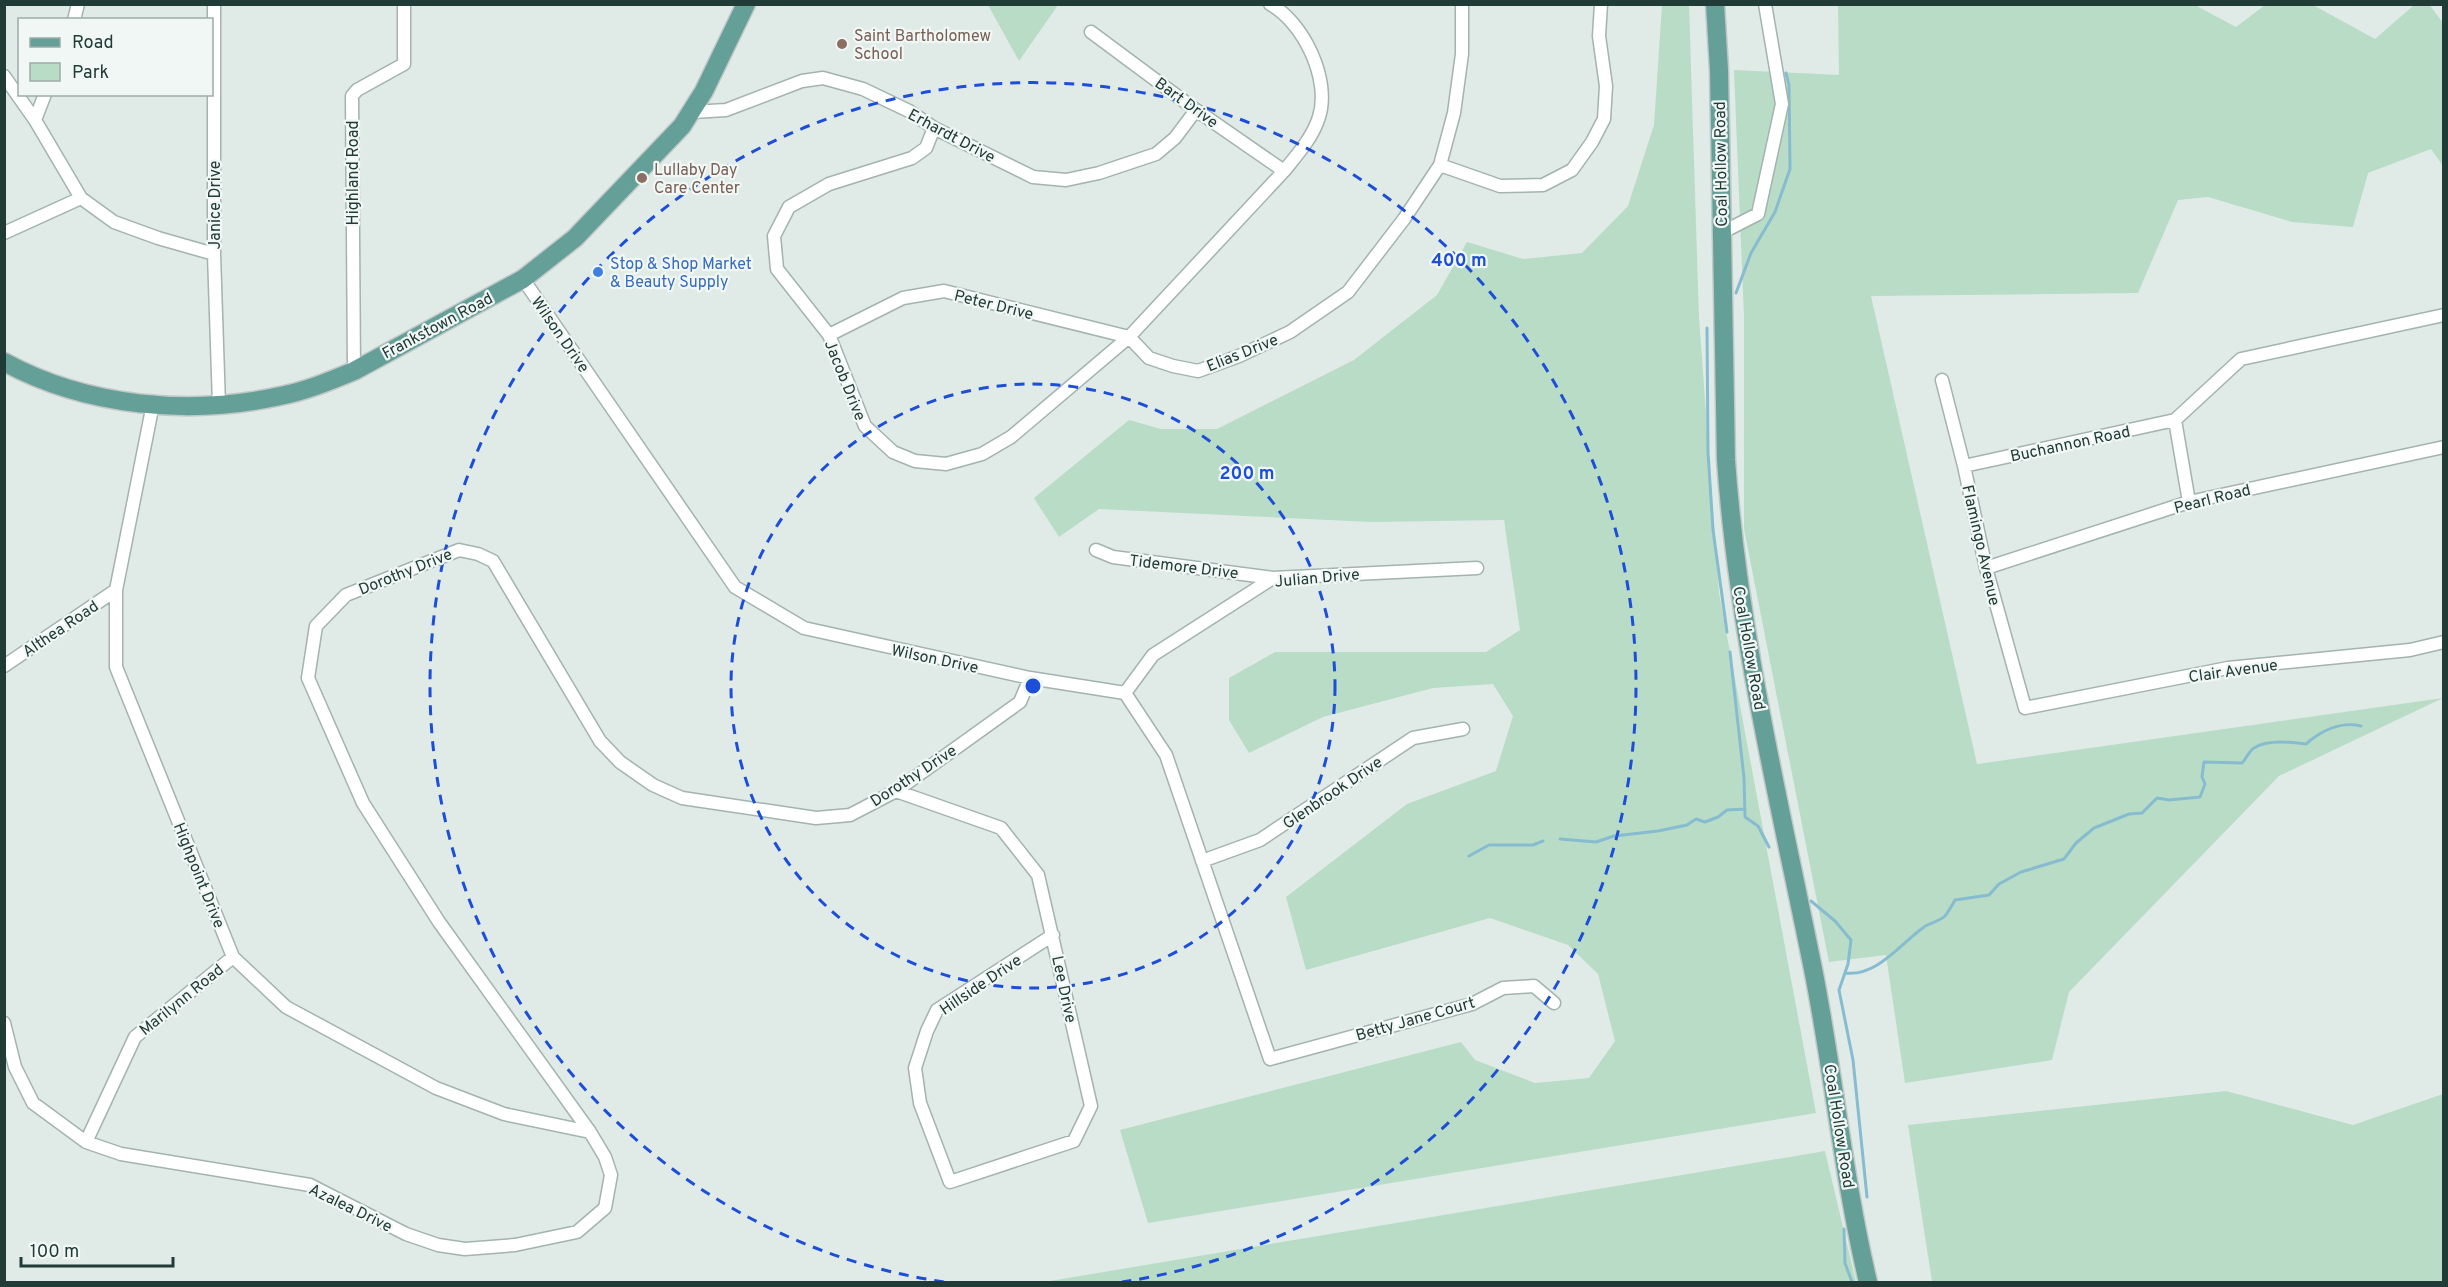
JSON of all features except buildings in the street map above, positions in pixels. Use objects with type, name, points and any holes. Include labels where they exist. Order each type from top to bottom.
[{"type":"main road","name":"Frankstown Road","points":[[4,362],[60,386],[91,395],[153,404],[219,405],[281,396],[354,371],[523,279],[575,238],[668,142],[693,112],[746,4]]},
{"type":"main road","name":"Coal Hollow Road","points":[[1715,4],[1719,70],[1726,460],[1730,520],[1737,575],[1778,809],[1822,1013],[1853,1209],[1868,1282]]},
{"type":"street","name":"Janice Drive","points":[[214,4],[214,254],[219,405]]},
{"type":"street","name":"Highland Road","points":[[354,371],[352,96],[357,90],[404,64],[404,4]]},
{"type":"street","points":[[1129,337],[1284,171],[1302,148],[1319,116],[1321,87],[1314,58],[1302,36],[1281,11],[1270,4]]},
{"type":"street","name":"Elias Drive","points":[[1129,337],[1149,358],[1198,371],[1239,356],[1290,332],[1348,292],[1404,219],[1440,165],[1454,113],[1462,54],[1462,4]]},
{"type":"street","points":[[1440,165],[1500,186],[1543,185],[1572,170],[1592,142],[1604,119],[1606,86],[1599,36],[1601,4]]},
{"type":"street","points":[[1721,232],[1758,214],[1782,104],[1765,4]]},
{"type":"street","name":"Bart Drive","points":[[1091,32],[1196,110],[1284,171]]},
{"type":"street","points":[[4,76],[18,96]]},
{"type":"street","name":"Erhardt Drive","points":[[693,112],[726,110],[802,81],[823,78],[863,88],[909,111],[934,128],[1033,177],[1066,180],[1156,154],[1175,138],[1196,110]]},
{"type":"street","points":[[18,96],[81,198],[114,222],[158,238],[214,254]]},
{"type":"street","points":[[35,120],[44,96]]},
{"type":"street","name":"Jacob Drive","points":[[934,128],[926,148],[912,158],[829,184],[789,207],[774,236],[777,269],[829,335],[865,426],[892,452],[915,460],[946,464],[982,454],[1011,437],[1129,337]]},
{"type":"street","points":[[4,233],[81,198]]},
{"type":"street","name":"Wilson Drive","points":[[523,279],[735,587],[804,628],[1030,678],[1125,693]]},
{"type":"street","name":"Peter Drive","points":[[829,335],[903,298],[945,291],[1129,337]]},
{"type":"street","points":[[2189,502],[2175,420],[2241,359],[2444,315]]},
{"type":"street","name":"Flamingo Avenue","points":[[1942,380],[1964,466],[1986,568],[2025,708]]},
{"type":"street","name":"Highpoint Drive","points":[[153,404],[116,590],[116,667],[234,957],[286,1007],[436,1088],[504,1114],[590,1132]]},
{"type":"street","name":"Buchannon Road","points":[[1964,466],[2175,420]]},
{"type":"street","name":"Pearl Road","points":[[1986,568],[2189,502],[2444,447]]},
{"type":"street","name":"Dorothy Drive","points":[[590,1132],[439,922],[363,803],[308,678],[316,626],[346,595],[459,550],[478,554],[493,561],[600,741],[620,762],[652,785],[682,798],[816,818],[850,815],[896,791],[1020,702],[1030,678]]},
{"type":"street","name":"Tidemore Drive","points":[[1096,550],[1113,557],[1273,578]]},
{"type":"street","name":"Julian Drive","points":[[1125,693],[1153,655],[1273,578],[1477,568]]},
{"type":"street","name":"Althea Road","points":[[4,666],[116,590]]},
{"type":"street","name":"Clair Avenue","points":[[2025,708],[2228,668],[2410,650],[2444,642]]},
{"type":"street","points":[[1125,693],[1166,755],[1202,861]]},
{"type":"street","name":"Glenbrook Drive","points":[[1202,861],[1260,840],[1413,738],[1463,729]]},
{"type":"street","name":"Lee Drive","points":[[896,791],[1001,828],[1038,875],[1091,1106],[1074,1141],[950,1182]]},
{"type":"street","name":"Betty Jane Court","points":[[1202,861],[1270,1059],[1472,1004],[1503,988],[1534,986],[1554,1003]]},
{"type":"street","name":"Hillside Drive","points":[[950,1182],[920,1103],[915,1068],[927,1031],[937,1010],[1053,935]]},
{"type":"street","name":"Marilynn Road","points":[[86,1142],[135,1037],[234,957]]},
{"type":"street","name":"Azalea Drive","points":[[4,1023],[15,1067],[33,1103],[86,1142],[121,1154],[310,1185],[406,1234],[438,1245],[465,1248],[515,1245],[577,1232],[605,1209],[612,1175],[606,1157],[590,1132]]},
{"type":"green space","points":[[2429,4],[2443,23],[2443,166],[2431,149],[2368,173],[2353,227],[2292,222],[2208,197],[2178,200],[2138,293],[1871,296],[1977,764],[2443,698],[2279,776],[2069,992],[2052,1060],[1905,1083],[1886,955],[1829,962],[1744,529],[1744,317],[1734,70],[1839,75],[1838,5],[2195,5],[2236,27],[2265,5],[2313,5],[2375,39],[2414,5]]},
{"type":"green space","points":[[988,5],[1058,5],[1019,61]]},
{"type":"green space","points":[[1662,5],[1689,5],[1699,317],[1719,593],[1816,1113],[1148,1223],[1120,1130],[1461,1042],[1475,1060],[1535,1083],[1589,1078],[1615,1041],[1598,974],[1568,945],[1490,918],[1306,970],[1286,897],[1407,804],[1496,771],[1513,716],[1493,684],[1433,688],[1323,717],[1249,753],[1229,720],[1229,678],[1275,652],[1486,652],[1520,630],[1504,520],[1372,522],[1099,509],[1059,537],[1034,498],[1129,420],[1161,429],[1217,429],[1354,360],[1437,295],[1467,242],[1523,259],[1582,253],[1628,206],[1654,125]]},
{"type":"green space","points":[[2226,1091],[2353,1125],[2443,1094],[2443,1282],[1932,1282],[1908,1125]]},
{"type":"green space","points":[[1825,1151],[1856,1282],[1044,1282]]},
{"type":"waterway","points":[[1736,293],[1751,253],[1775,212],[1790,169],[1789,85],[1786,73]]},
{"type":"waterway","points":[[1707,328],[1708,452],[1713,530],[1727,632]]},
{"type":"waterway","points":[[1730,652],[1744,778],[1745,817],[1758,826],[1769,847]]},
{"type":"waterway","points":[[1845,973],[1857,973],[1878,965],[1924,927],[1945,916],[1955,900],[1989,895],[1999,884],[2021,872],[2064,859],[2076,843],[2094,828],[2129,814],[2142,813],[2157,798],[2169,800],[2200,797],[2205,784],[2202,777],[2204,762],[2242,763],[2252,749],[2259,745],[2280,742],[2306,744],[2332,728],[2346,725],[2361,726]]},
{"type":"waterway","points":[[1560,839],[1596,842],[1614,836],[1687,825],[1696,819],[1705,822],[1718,817],[1727,810],[1745,809]]},
{"type":"waterway","points":[[1469,856],[1489,845],[1533,845],[1543,841]]},
{"type":"waterway","points":[[1811,901],[1835,921],[1851,940],[1848,964],[1839,990],[1853,1060],[1867,1197]]},
{"type":"waterway","points":[[1844,1229],[1845,1263],[1852,1282]]},
{"type":"place","name":"Saint Bartholomew School","points":[[842,44]]},
{"type":"place","name":"Lullaby Day Care Center","points":[[642,178]]},
{"type":"place","name":"Stop & Shop Market & Beauty Supply","points":[[598,272]]}]
